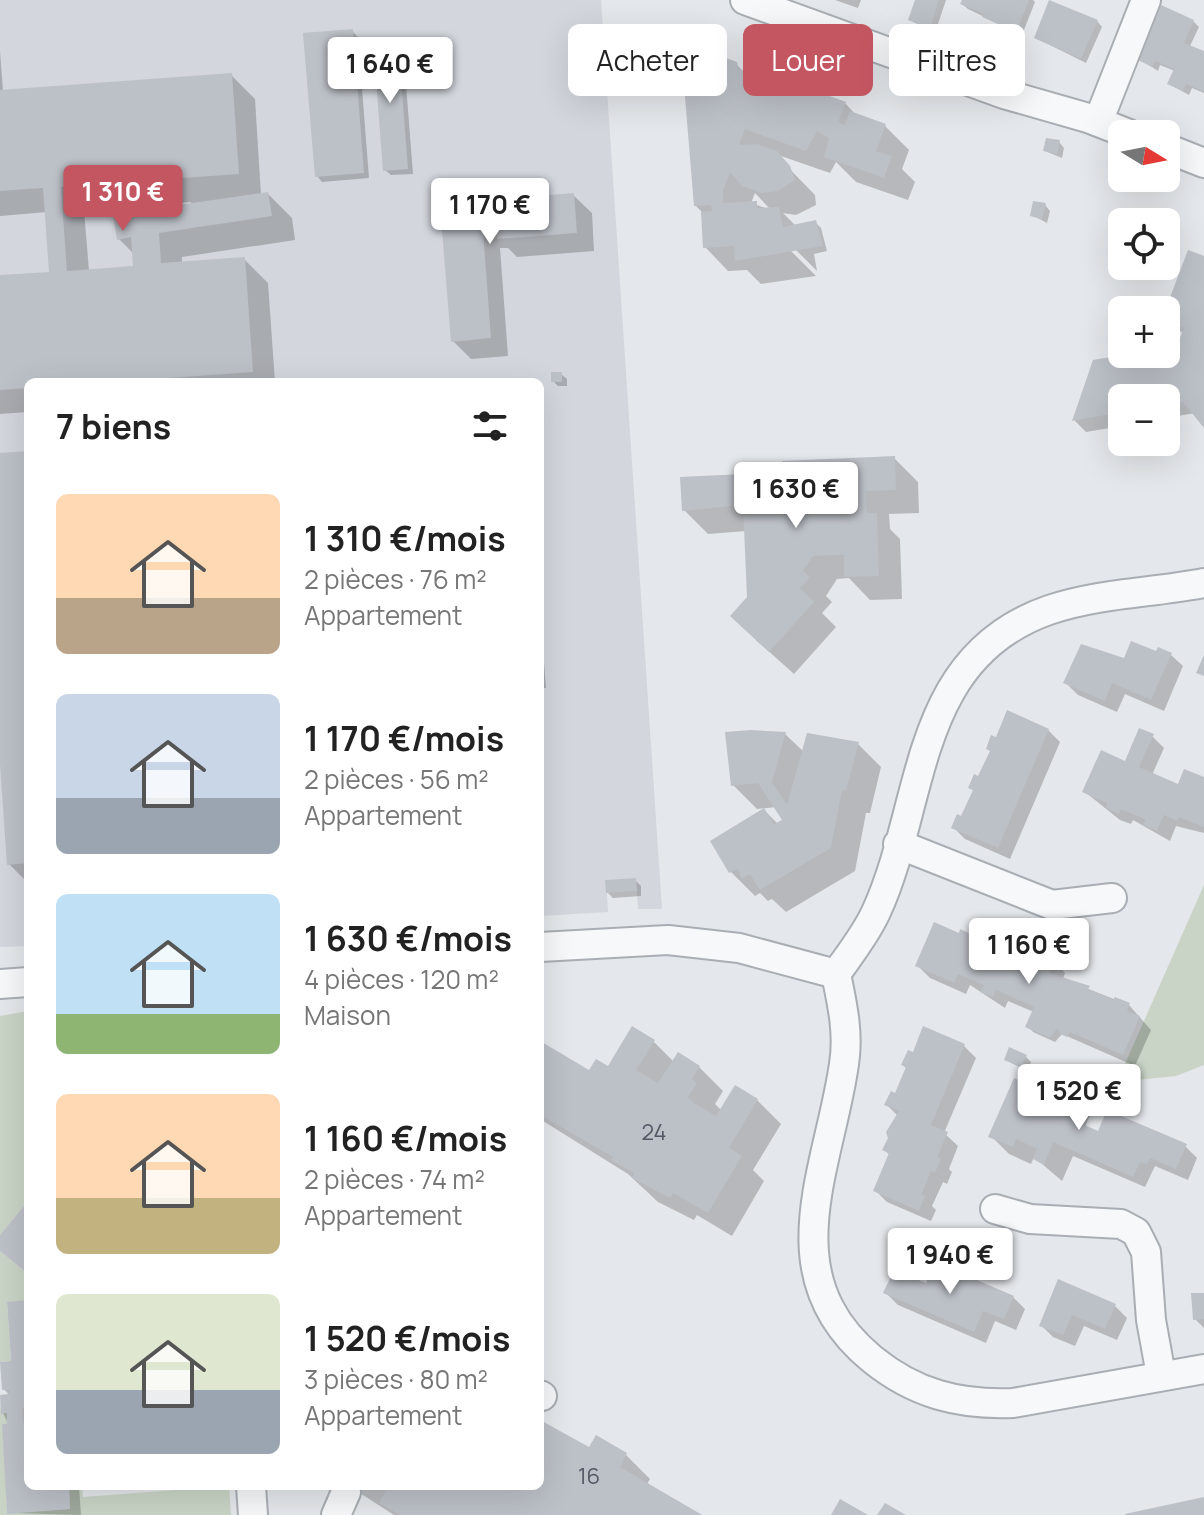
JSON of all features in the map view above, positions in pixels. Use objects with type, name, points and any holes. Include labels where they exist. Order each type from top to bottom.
[{"type":"street","points":[[745,0],[1004,94],[1108,126]]},
{"type":"street","points":[[1098,122],[1146,0]]},
{"type":"street","points":[[1180,154],[1204,163]]},
{"type":"street","points":[[995,1209],[1030,1219],[1121,1224],[1136,1232],[1146,1252],[1151,1320],[1189,1372],[1013,1403],[964,1402],[930,1393],[897,1377],[868,1355],[844,1329],[819,1281],[811,1226],[845,1061],[845,1028],[836,974],[876,913],[934,718],[964,672],[1002,634],[1048,610],[1083,601],[1204,583]]},
{"type":"street","points":[[898,844],[1052,905],[1112,898]]},
{"type":"street","points":[[544,947],[668,940],[739,948],[836,974]]},
{"type":"street","points":[[251,1490],[253,1515]]},
{"type":"shaded area","points":[[0,0],[601,0],[603,24],[568,24],[568,96],[607,96],[662,909],[638,909],[636,878],[606,880],[608,912],[544,916],[544,378],[24,378],[24,946],[0,947]]},
{"type":"green space","points":[[1204,885],[1204,1065],[1176,1076],[1117,1082]]},
{"type":"green space","points":[[24,1012],[24,1206],[0,1235],[0,1016]]},
{"type":"green space","points":[[0,1251],[24,1271],[24,1301],[7,1303],[11,1361],[0,1362]]},
{"type":"green space","points":[[0,1401],[1,1413],[7,1413],[7,1424],[4,1424],[7,1513],[70,1509],[69,1490],[82,1490],[83,1497],[176,1490],[229,1490],[231,1515],[0,1515]]},
{"type":"building","points":[[915,0],[939,0],[932,24],[908,20]]},
{"type":"building","points":[[962,0],[1029,0],[1019,24],[998,24],[960,4]]},
{"type":"building","points":[[1049,0],[1098,20],[1081,59],[1034,38]]},
{"type":"building","points":[[1161,5],[1194,20],[1184,43],[1204,51],[1204,92],[1186,84],[1183,91],[1167,84],[1174,69],[1155,61],[1152,67],[1138,60]]},
{"type":"building","points":[[353,29],[364,173],[315,177],[303,33]]},
{"type":"building","points":[[398,39],[408,169],[383,171],[373,41]]},
{"type":"building","points":[[727,58],[737,62],[738,68],[743,70],[743,96],[829,96],[846,102],[838,122],[845,125],[850,111],[886,124],[876,151],[892,156],[884,178],[824,157],[829,138],[817,131],[806,151],[745,129],[739,145],[757,144],[777,151],[790,166],[795,180],[778,191],[761,193],[742,186],[730,172],[723,191],[723,203],[757,201],[757,208],[779,207],[783,227],[816,220],[823,246],[735,261],[734,246],[703,248],[701,212],[712,211],[711,205],[694,206],[685,96],[727,96]]},
{"type":"building","points":[[232,73],[239,174],[155,180],[157,208],[268,192],[272,216],[159,233],[161,263],[245,257],[253,372],[169,378],[24,378],[24,388],[0,390],[0,275],[49,272],[43,188],[0,191],[0,90]],"holes":[[[128,182],[129,212],[113,215],[117,240],[131,237],[133,266],[67,271],[61,187]]]},
{"type":"building","points":[[1046,138],[1060,140],[1057,154],[1043,151]]},
{"type":"building","points":[[480,184],[481,190],[495,189],[496,203],[497,199],[574,193],[577,233],[497,239],[496,230],[483,231],[491,338],[451,342],[441,217],[447,217],[444,188]]},
{"type":"building","points":[[1033,201],[1046,203],[1042,219],[1030,216]]},
{"type":"building","points":[[1188,250],[1204,256],[1204,428],[1183,402],[1180,403],[1180,384],[1108,384],[1108,415],[1072,421],[1093,360],[1108,357],[1108,368],[1180,368],[1180,338],[1184,328],[1180,326],[1180,296],[1171,296],[1177,280],[1180,280]]},
{"type":"building","points":[[551,372],[562,372],[562,382],[551,382]]},
{"type":"building","points":[[24,451],[24,863],[7,865],[0,764],[0,453]]},
{"type":"building","points":[[895,456],[896,490],[866,491],[867,513],[877,513],[879,576],[844,577],[844,555],[813,556],[803,571],[810,577],[800,588],[814,602],[769,652],[730,616],[747,597],[743,505],[682,511],[680,477],[782,472],[782,461]]},
{"type":"building","points":[[1131,641],[1156,651],[1158,647],[1172,653],[1151,700],[1112,683],[1105,701],[1063,683],[1081,644],[1124,658]]},
{"type":"building","points":[[1204,655],[1204,676],[1196,673]]},
{"type":"building","points":[[1007,710],[1049,729],[998,848],[951,828],[957,814],[961,816],[973,790],[968,788],[974,774],[978,776],[990,751],[986,749],[991,735],[996,737]]},
{"type":"building","points":[[1139,728],[1154,734],[1139,767],[1178,784],[1184,769],[1204,777],[1204,827],[1164,815],[1157,831],[1143,825],[1146,820],[1121,809],[1119,814],[1106,808],[1107,803],[1082,792],[1101,750],[1125,761]]},
{"type":"building","points":[[725,732],[786,732],[772,782],[787,805],[807,733],[859,742],[846,791],[842,790],[831,848],[760,890],[750,874],[742,879],[737,869],[729,873],[710,841],[764,808],[774,824],[782,820],[758,783],[731,786]]},
{"type":"building","points":[[636,878],[637,891],[606,893],[605,880]]},
{"type":"building","points":[[934,922],[959,933],[960,929],[975,936],[977,930],[1002,942],[1003,937],[1017,943],[1015,947],[1055,960],[1049,973],[1090,986],[1088,989],[1113,1000],[1115,997],[1130,1003],[1127,1011],[1140,1016],[1123,1055],[1070,1032],[1067,1037],[1060,1034],[1058,1028],[1049,1038],[1025,1027],[1034,1007],[996,990],[993,997],[980,992],[984,985],[958,974],[954,983],[915,966]]},
{"type":"building","points":[[632,1026],[655,1040],[636,1070],[658,1083],[678,1052],[700,1066],[692,1079],[697,1083],[688,1097],[716,1116],[735,1085],[758,1099],[729,1148],[742,1156],[708,1213],[673,1193],[670,1198],[632,1178],[634,1173],[611,1160],[613,1157],[544,1117],[544,1043],[589,1070],[596,1059],[608,1066]]},
{"type":"building","points":[[923,1026],[965,1044],[931,1125],[948,1132],[937,1157],[941,1158],[935,1173],[931,1171],[921,1195],[925,1196],[919,1211],[873,1191],[889,1153],[882,1150],[888,1138],[886,1132],[899,1111],[884,1105],[891,1091],[895,1093],[906,1067],[901,1065],[908,1050],[913,1052]]},
{"type":"building","points":[[1009,1047],[1027,1055],[1021,1067],[1004,1060]]},
{"type":"building","points":[[1014,1078],[1060,1097],[1065,1086],[1075,1090],[1064,1116],[1098,1131],[1107,1110],[1187,1144],[1176,1169],[1150,1158],[1147,1164],[1140,1162],[1133,1177],[1053,1142],[1044,1165],[1033,1159],[1037,1149],[1016,1139],[1013,1147],[988,1137]]},
{"type":"building","points":[[24,1206],[24,1271],[0,1251],[0,1235]]},
{"type":"building","points":[[935,1262],[1014,1296],[1004,1319],[983,1311],[974,1332],[883,1293],[894,1270],[926,1283]]},
{"type":"building","points":[[1058,1279],[1116,1304],[1105,1329],[1072,1315],[1063,1335],[1039,1326]]},
{"type":"building","points":[[1191,1293],[1204,1293],[1204,1319],[1193,1320]]},
{"type":"building","points":[[24,1300],[24,1490],[69,1490],[70,1509],[7,1514],[2,1424],[7,1424],[7,1413],[1,1414],[0,1395],[9,1394],[10,1390],[2,1390],[0,1362],[11,1361],[7,1302]]},
{"type":"building","points":[[544,1422],[589,1447],[596,1435],[627,1453],[620,1467],[702,1515],[400,1515],[379,1503],[387,1490],[544,1490]]},
{"type":"building","points":[[1204,1497],[1204,1515],[1125,1515],[1125,1514]]},
{"type":"building","points":[[840,1499],[868,1515],[831,1515]]},
{"type":"building","points":[[885,1503],[906,1515],[877,1515]]}]
